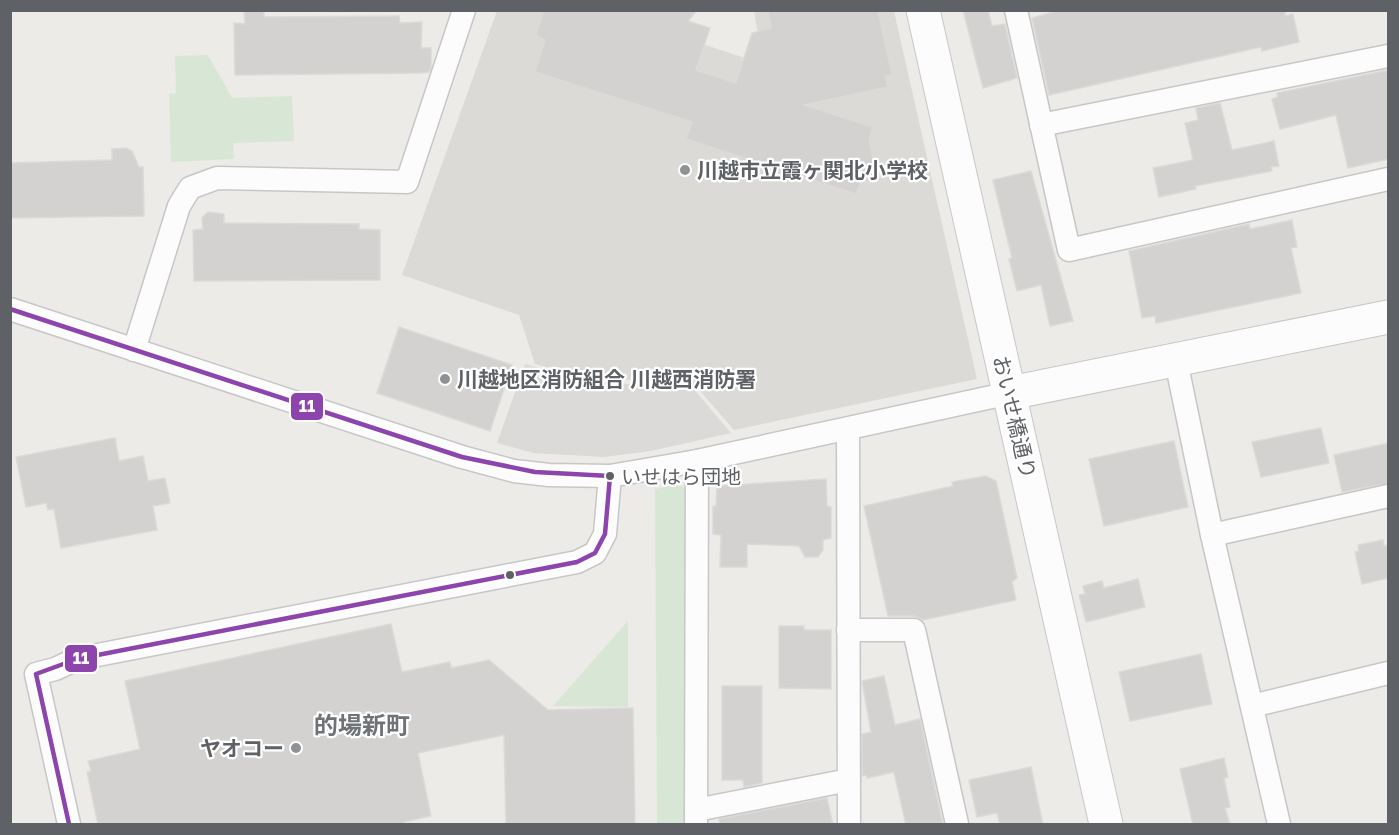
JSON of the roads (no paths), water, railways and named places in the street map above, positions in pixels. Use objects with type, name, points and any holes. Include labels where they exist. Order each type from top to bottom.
[{"type":"street","points":[[134,350],[179,206],[190,188],[217,178],[407,182],[464,10]]},
{"type":"street","name":"おいせ橋通り","points":[[922,10],[1106,825]]},
{"type":"street","points":[[1016,10],[1069,250],[1389,179]]},
{"type":"street","points":[[1041,125],[1389,56]]},
{"type":"street","points":[[10,309],[450,453],[514,471],[559,476],[610,476],[697,461],[1010,393],[1389,317]]},
{"type":"street","points":[[1176,361],[1212,535],[1279,825]]},
{"type":"street","points":[[848,429],[849,825]]},
{"type":"street","points":[[697,461],[696,817],[849,780]]},
{"type":"street","points":[[69,825],[36,674],[77,659],[577,562],[595,553],[605,534],[610,476]]},
{"type":"street","points":[[1212,535],[1389,496]]},
{"type":"street","points":[[848,630],[914,630],[957,825]]},
{"type":"street","points":[[1252,706],[1389,673]]},
{"type":"place","name":"川越市立霞ヶ関北小学校","points":[[685,170]]},
{"type":"place","name":"川越地区消防組合 川越西消防署","points":[[445,379]]},
{"type":"place","name":"いせはら団地","points":[[610,476]]},
{"type":"place","name":"ヤオコー","points":[[296,748]]},
{"type":"district","name":"的場新町","points":[[362,724]]}]
